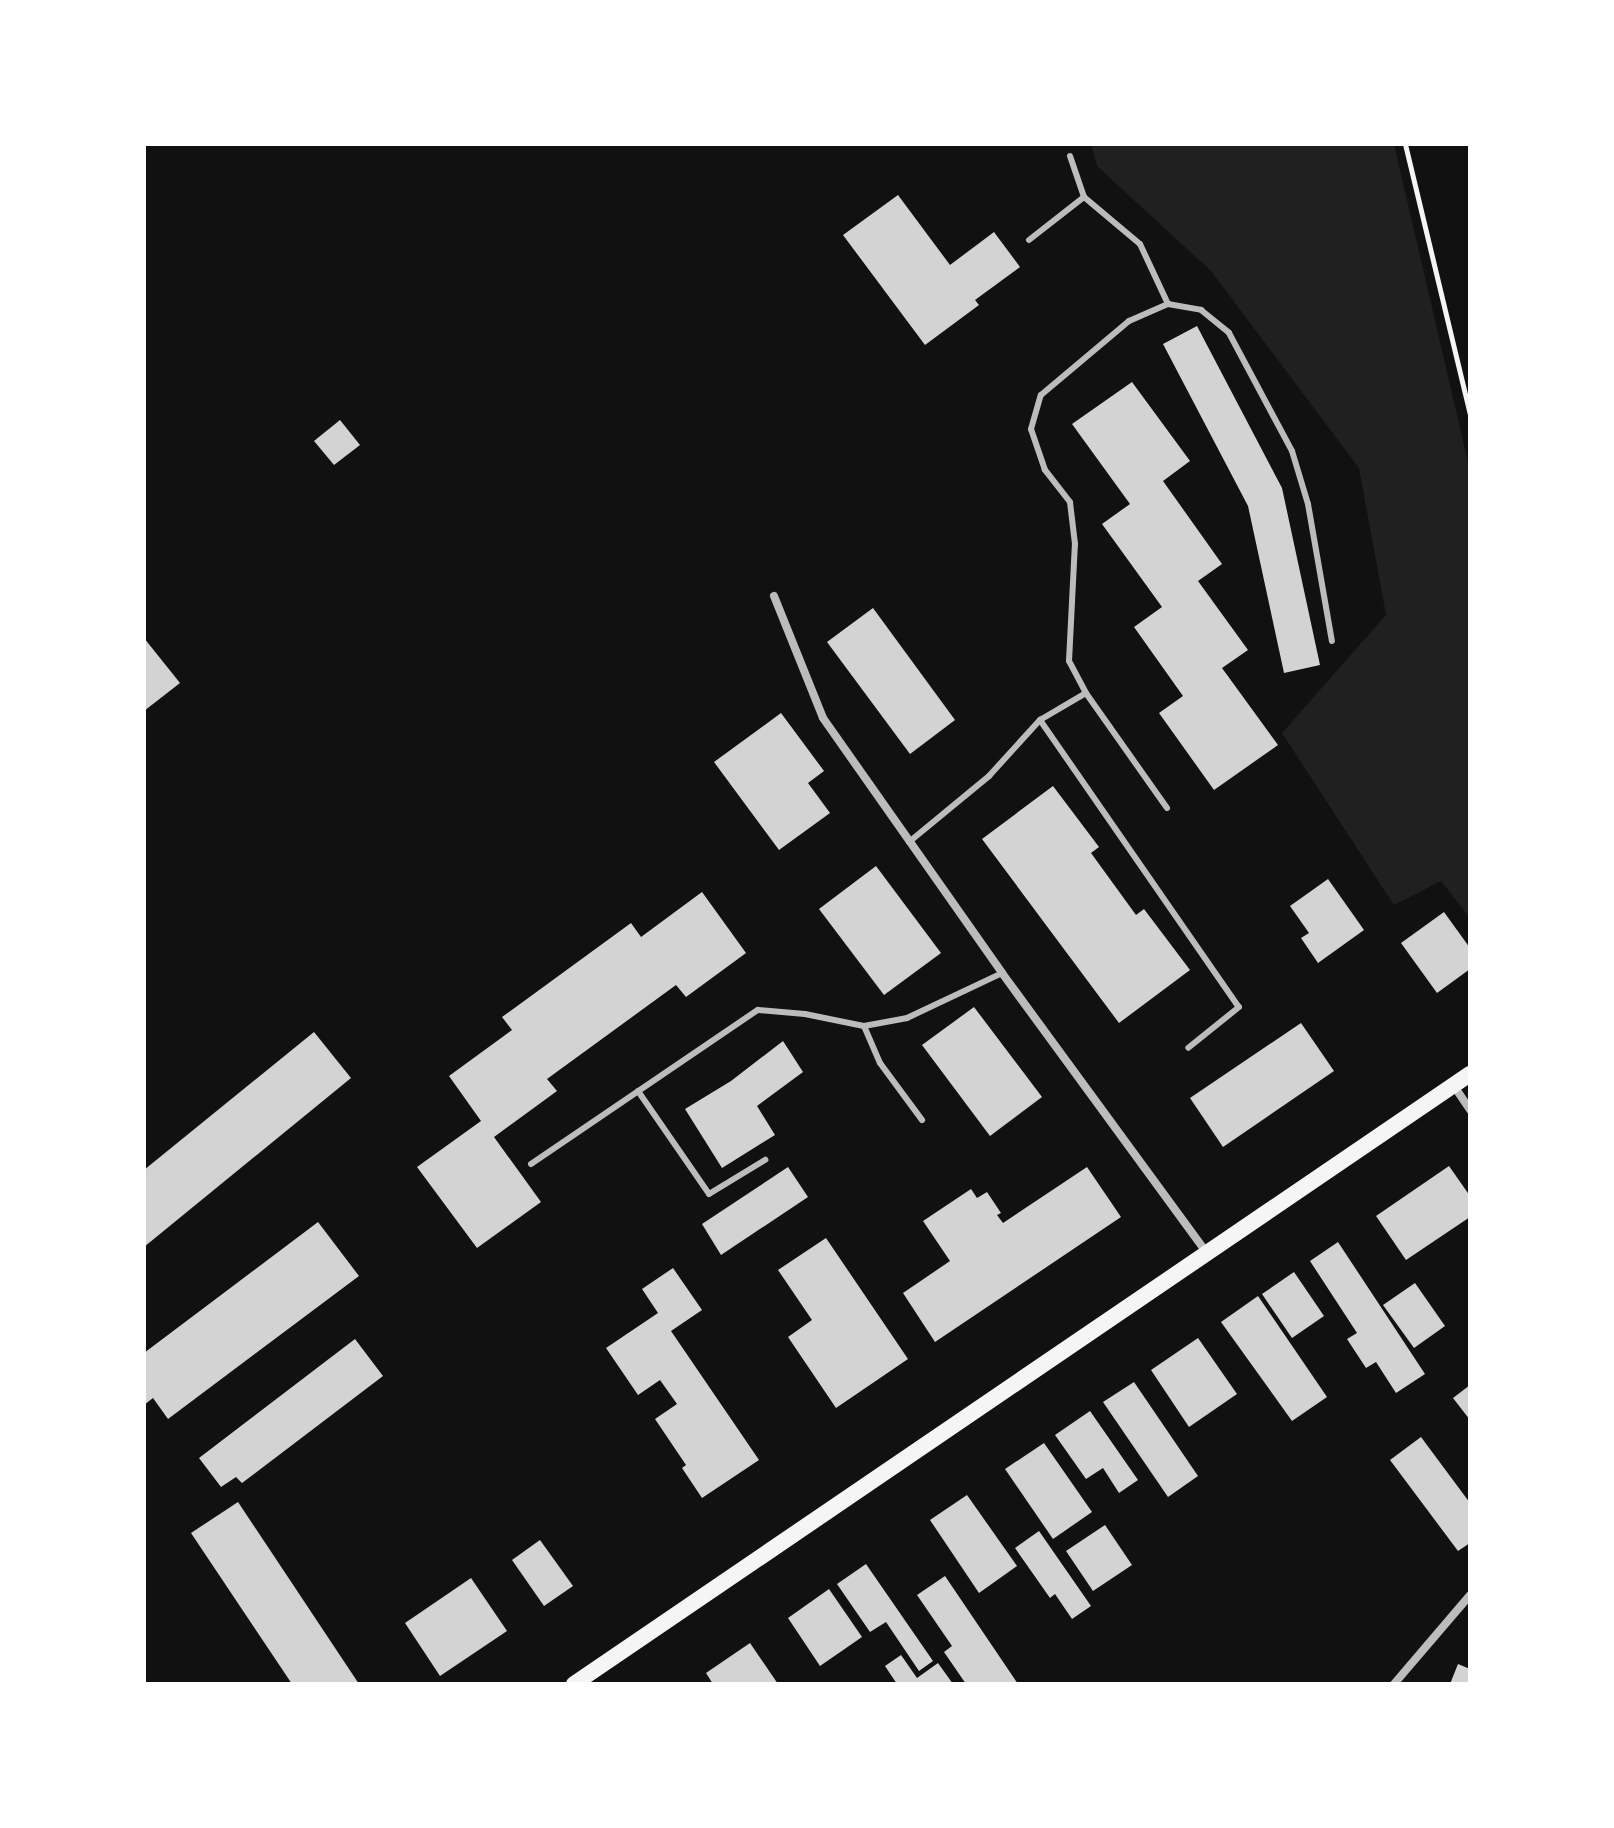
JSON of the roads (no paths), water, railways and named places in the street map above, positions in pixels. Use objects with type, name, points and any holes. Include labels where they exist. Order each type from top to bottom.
[{"type":"main road","points":[[574,1684],[1470,1074]]},
{"type":"street","points":[[774,596],[823,718],[1002,973],[1207,1253]]},
{"type":"street","points":[[1454,1085],[1470,1110]]},
{"type":"street","points":[[1394,1684],[1470,1595]]},
{"type":"lane","points":[[1070,156],[1084,197],[1140,244],[1168,304]]},
{"type":"lane","points":[[1029,240],[1084,197]]},
{"type":"lane","points":[[1167,808],[1086,693],[1069,661],[1075,544],[1070,502],[1045,470],[1031,429],[1041,395],[1129,321],[1168,304],[1201,310],[1229,333],[1292,451],[1308,504],[1332,641]]},
{"type":"lane","points":[[909,842],[989,776],[1040,720],[1086,693]]},
{"type":"lane","points":[[1040,720],[1239,1007],[1188,1048]]},
{"type":"lane","points":[[531,1164],[758,1010],[805,1014],[864,1026],[907,1018],[1002,973]]},
{"type":"lane","points":[[864,1026],[880,1063],[922,1120]]},
{"type":"lane","points":[[638,1091],[709,1194],[765,1160]]}]
